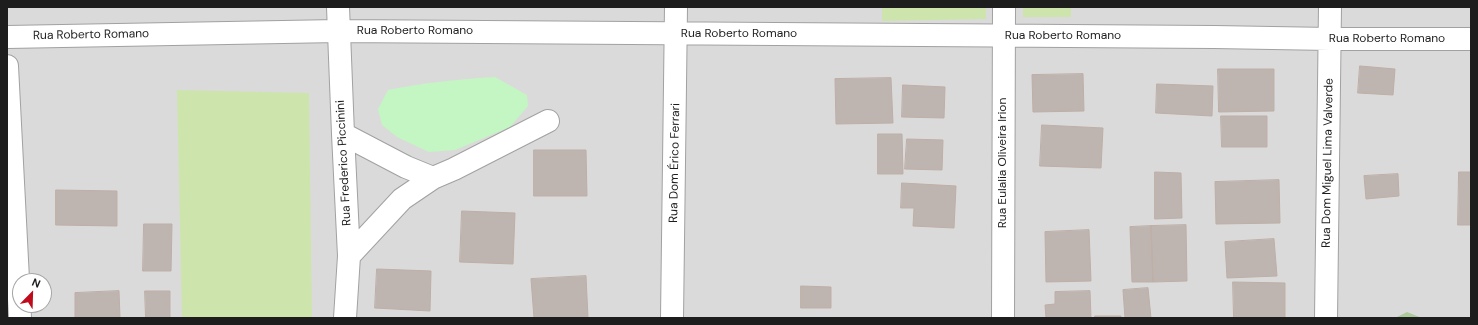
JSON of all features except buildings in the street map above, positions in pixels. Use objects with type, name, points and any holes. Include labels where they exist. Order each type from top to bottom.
[{"type":"street","name":"Rua Frederico Piccinini","points":[[338,7],[349,256],[345,318]]},
{"type":"street","name":"Rua Dom Érico Ferrari","points":[[672,318],[676,7]]},
{"type":"street","name":"Rua Eulalia Oliveira Irion","points":[[1003,318],[1004,7]]},
{"type":"street","name":"Rua Dom Miguel Lima Valverde","points":[[1326,318],[1330,7]]},
{"type":"street","name":"Rua Roberto Romano","points":[[7,36],[338,31],[1471,39]]},
{"type":"street","points":[[7,66],[20,318]]},
{"type":"street","points":[[349,256],[402,199],[433,178],[454,169],[548,121]]},
{"type":"street","points":[[343,134],[406,167],[433,178]]},
{"type":"shaded area","points":[[7,7],[1471,7],[1471,318],[7,318]]},
{"type":"green space","points":[[882,7],[986,7],[986,19],[882,21]]},
{"type":"green space","points":[[1023,7],[1071,7],[1071,17],[1023,17]]},
{"type":"green space","points":[[495,77],[527,95],[528,106],[510,127],[455,150],[429,152],[397,137],[382,125],[378,109],[388,90],[414,85]]},
{"type":"green space","points":[[177,90],[309,93],[312,318],[182,318]]},
{"type":"green space","points":[[1407,312],[1422,318],[1395,318]]}]
